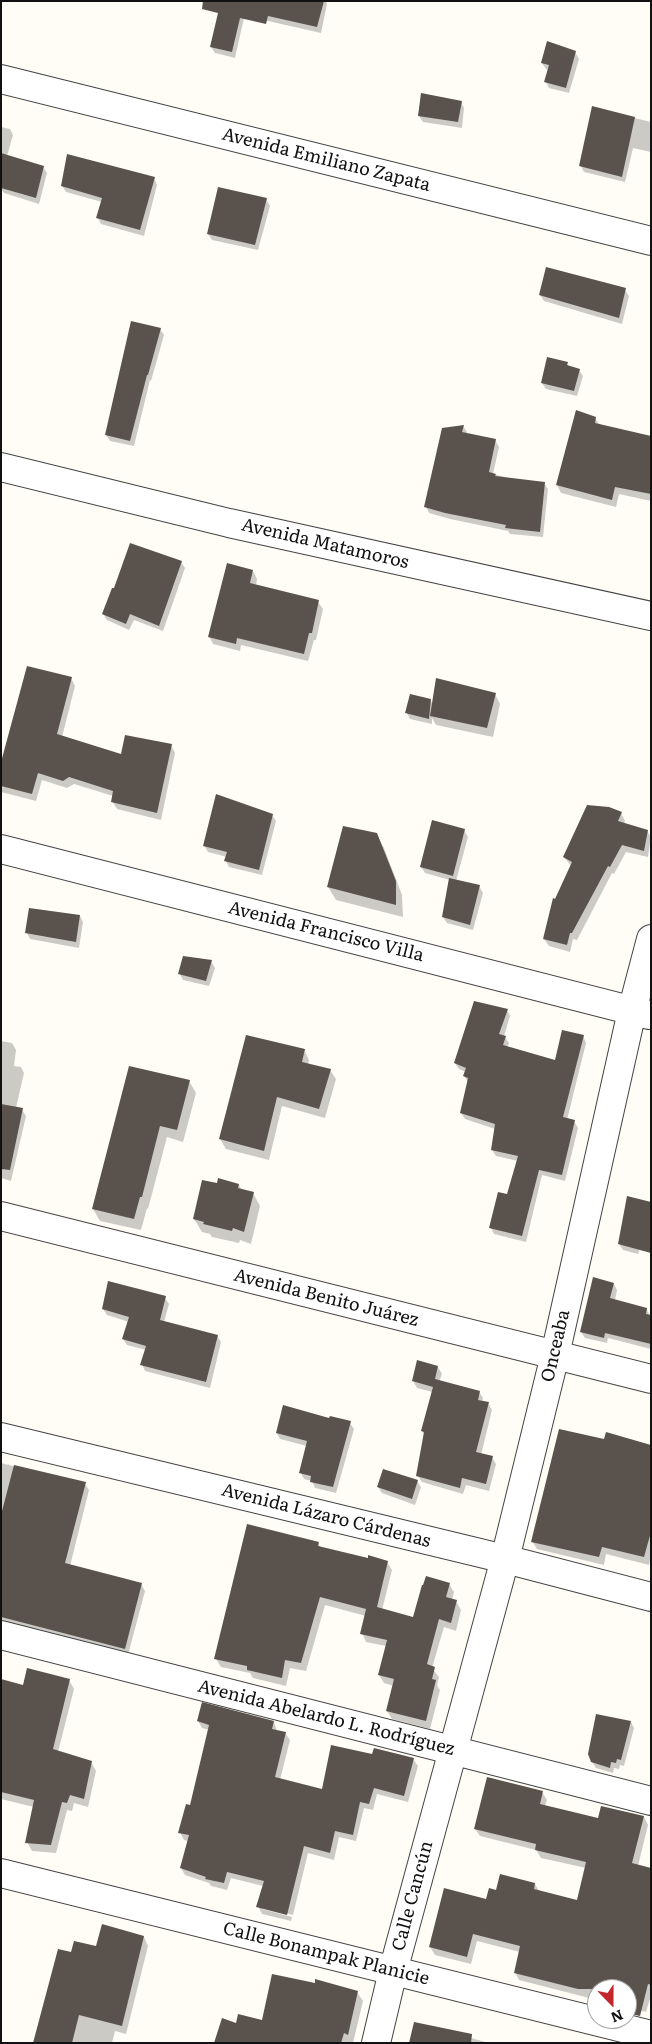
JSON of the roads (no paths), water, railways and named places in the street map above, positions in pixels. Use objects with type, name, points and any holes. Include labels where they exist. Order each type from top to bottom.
[{"type":"street","name":"Avenida Emiliano Zapata","points":[[1,79],[651,241]]},
{"type":"street","name":"Avenida Matamoros","points":[[1,467],[229,523],[651,616]]},
{"type":"street","name":"Avenida Francisco Villa","points":[[1,849],[642,1013]]},
{"type":"street","name":"Onceaba","points":[[453,1751],[505,1560],[642,1013],[651,939]]},
{"type":"street","name":"Avenida Benito Juárez","points":[[1,1216],[651,1379]]},
{"type":"street","name":"Avenida Lázaro Cárdenas","points":[[1,1437],[651,1597]]},
{"type":"street","name":"Avenida Abelardo L. Rodríguez","points":[[1,1635],[651,1800]]},
{"type":"street","name":"Calle Cancún","points":[[376,2043],[393,1971],[453,1751]]},
{"type":"street","name":"Calle Bonampak Planicie","points":[[1,1873],[651,2035]]}]
